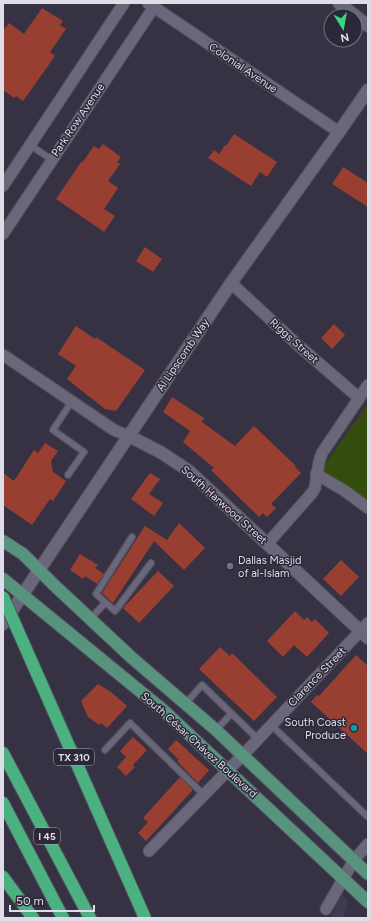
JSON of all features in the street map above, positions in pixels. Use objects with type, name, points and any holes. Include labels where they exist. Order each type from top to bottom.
[{"type":"highway","name":"TX 310","points":[[3,597],[145,918]]},
{"type":"highway","name":"I 45","points":[[3,754],[90,918]]},
{"type":"highway","name":"I 45","points":[[3,803],[63,918]]},
{"type":"highway","points":[[3,877],[33,918]]},
{"type":"main road","name":"South César Chávez Boulevard","points":[[3,541],[23,554],[132,658],[216,730],[368,874]]},
{"type":"main road","name":"South César Chávez Boulevard","points":[[3,579],[163,710],[368,902]]},
{"type":"street","points":[[3,186],[124,3]]},
{"type":"street","points":[[339,3],[368,26]]},
{"type":"street","name":"Colonial Avenue","points":[[151,5],[339,132]]},
{"type":"street","name":"Park Row Avenue","points":[[3,234],[151,5]]},
{"type":"street","name":"Al Lipscomb Way","points":[[3,624],[231,283],[368,90]]},
{"type":"street","name":"Riggs Street","points":[[231,283],[299,346],[359,398]]},
{"type":"street","name":"South Harwood Street","points":[[3,355],[114,430],[162,453],[189,471],[267,544],[366,631]]},
{"type":"street","points":[[267,544],[312,493],[315,488],[318,462],[322,453],[368,385]]},
{"type":"street","points":[[316,474],[345,491],[368,508]]},
{"type":"street","name":"Clarence Street","points":[[149,851],[271,725],[366,631]]},
{"type":"street","points":[[326,909],[354,860],[368,844]]},
{"type":"lane","points":[[30,145],[52,160]]},
{"type":"lane","points":[[68,475],[84,452],[53,430],[72,401]]},
{"type":"lane","points":[[132,537],[96,594],[115,611],[151,563]]},
{"type":"lane","points":[[90,619],[105,603]]},
{"type":"lane","points":[[186,703],[202,686],[258,740]]},
{"type":"lane","points":[[216,730],[231,714]]},
{"type":"lane","points":[[105,750],[130,723],[204,795]]},
{"type":"lane","points":[[271,725],[368,817]]},
{"type":"shaded area","points":[[341,894],[348,900],[343,918],[331,918]]},
{"type":"green space","points":[[368,404],[368,505],[320,471]]},
{"type":"building","points":[[42,8],[63,21],[60,25],[66,29],[50,52],[55,56],[23,101],[16,96],[14,98],[3,90],[3,31],[9,23],[24,34]]},
{"type":"building","points":[[234,134],[277,162],[267,177],[260,172],[251,186],[208,158],[214,150],[219,154]]},
{"type":"building","points":[[103,144],[121,157],[117,162],[120,164],[108,181],[118,188],[104,209],[115,216],[104,232],[56,199],[81,162],[82,163],[94,146],[99,149]]},
{"type":"building","points":[[343,167],[368,183],[368,207],[332,184]]},
{"type":"building","points":[[145,247],[162,259],[153,272],[136,261]]},
{"type":"building","points":[[334,324],[345,335],[332,349],[321,338]]},
{"type":"building","points":[[76,326],[95,339],[96,337],[145,370],[116,411],[105,409],[67,379],[76,366],[58,354]]},
{"type":"building","points":[[172,397],[204,418],[202,422],[235,446],[254,426],[296,466],[295,467],[301,473],[271,504],[276,508],[267,517],[263,513],[259,517],[211,470],[214,468],[183,442],[190,431],[163,412]]},
{"type":"building","points":[[45,443],[58,451],[51,461],[53,472],[66,481],[53,501],[50,499],[32,525],[3,505],[3,473],[14,481],[34,450],[38,453]]},
{"type":"building","points":[[150,473],[160,479],[149,494],[163,503],[154,516],[131,499]]},
{"type":"building","points":[[179,523],[205,548],[184,570],[154,541],[113,603],[102,593],[145,526],[167,540]]},
{"type":"building","points":[[80,554],[98,565],[95,568],[104,574],[97,584],[85,576],[83,579],[70,570]]},
{"type":"building","points":[[341,560],[359,577],[341,596],[323,579]]},
{"type":"building","points":[[158,571],[174,586],[139,623],[123,608]]},
{"type":"building","points":[[295,611],[304,620],[307,617],[312,622],[315,619],[329,633],[307,657],[294,645],[283,657],[267,641]]},
{"type":"building","points":[[220,647],[230,656],[232,653],[277,697],[254,721],[199,669]]},
{"type":"building","name":"South Coast Produce","points":[[356,655],[368,666],[368,754],[311,702],[317,695],[319,696]]},
{"type":"building","points":[[98,684],[111,692],[127,706],[107,728],[101,723],[99,725],[88,717],[81,701]]},
{"type":"building","points":[[133,737],[147,750],[133,765],[135,767],[126,776],[117,767],[126,757],[120,751]]},
{"type":"building","points":[[176,740],[209,770],[198,783],[168,749]]},
{"type":"building","points":[[180,777],[192,789],[192,791],[146,841],[138,833],[148,822],[143,818]]},
{"type":"place","name":"Dallas Masjid of al-Islam","points":[[230,566]]},
{"type":"place","name":"South Coast Produce","points":[[354,728]]}]
